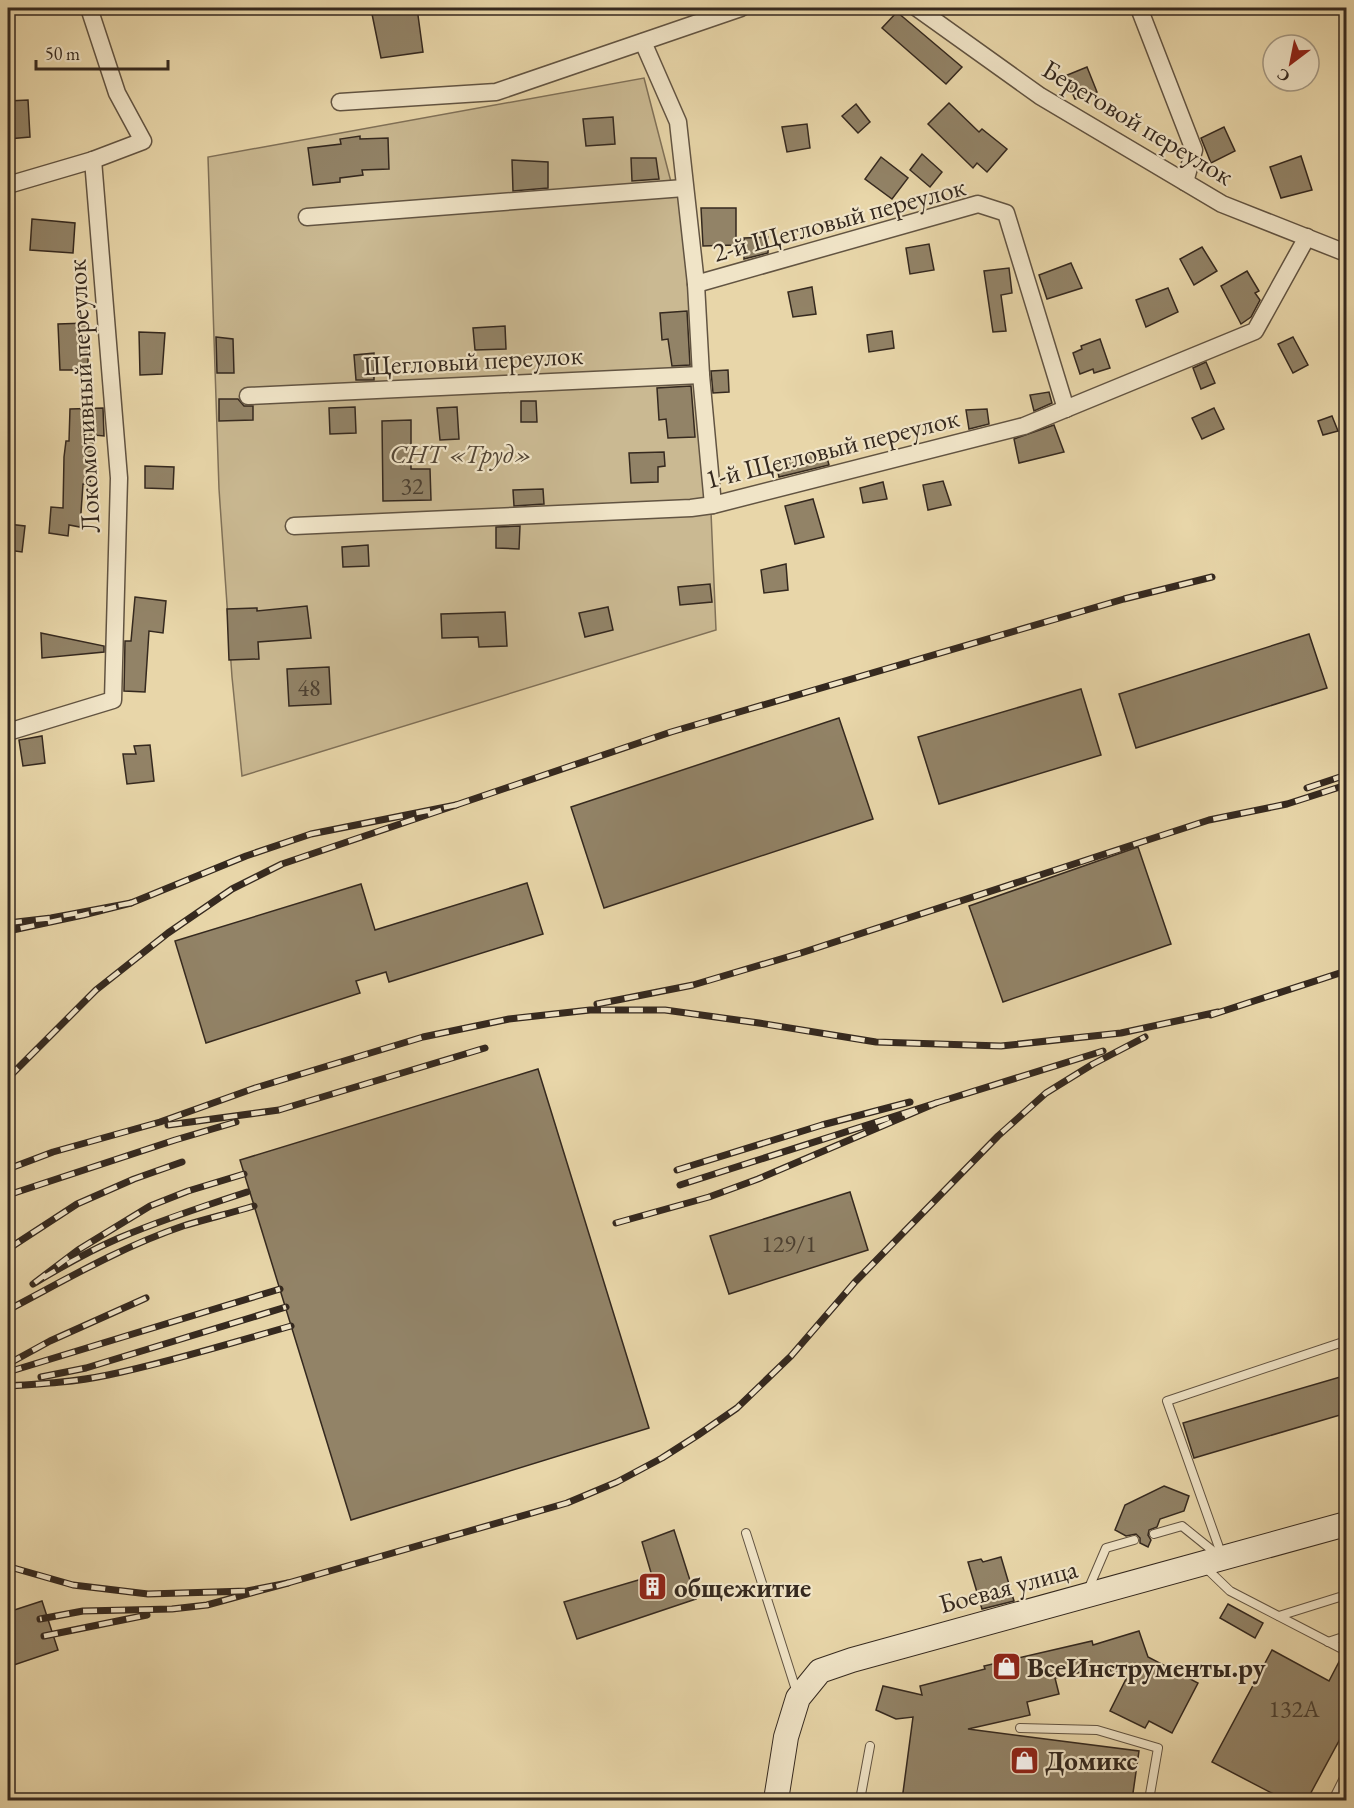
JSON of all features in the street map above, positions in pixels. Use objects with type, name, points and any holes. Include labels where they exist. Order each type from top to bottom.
[{"type":"main road","name":"Боевая улица","points":[[776,1800],[786,1737],[798,1698],[820,1671],[852,1660],[1347,1524]]},
{"type":"street","points":[[8,185],[93,160],[143,141],[117,93],[89,8]]},
{"type":"street","points":[[340,102],[496,92],[741,8]]},
{"type":"street","name":"Береговой переулок","points":[[917,8],[1040,96],[1222,204],[1347,253]]},
{"type":"street","points":[[1139,8],[1194,150],[1185,182]]},
{"type":"street","points":[[643,42],[678,122],[696,284],[701,375],[713,505]]},
{"type":"street","name":"Локомотивный переулок","points":[[8,732],[113,700],[119,478],[93,160]]},
{"type":"street","points":[[307,217],[684,188]]},
{"type":"street","name":"2-й Щегловый переулок","points":[[696,284],[978,204],[1006,213],[1066,409]]},
{"type":"street","name":"1-й Щегловый переулок","points":[[294,526],[691,508],[713,505],[1024,426],[1255,332],[1307,237]]},
{"type":"street","name":"Щегловый переулок","points":[[248,396],[701,375]]},
{"type":"lane","points":[[1213,1562],[1167,1401],[1347,1341]]},
{"type":"lane","points":[[1154,1534],[1182,1526],[1213,1562],[1230,1591],[1347,1651]]},
{"type":"lane","points":[[746,1533],[798,1698]]},
{"type":"lane","points":[[1086,1597],[1106,1548],[1134,1540]]},
{"type":"lane","points":[[1279,1616],[1347,1595]]},
{"type":"lane","points":[[1328,1642],[1347,1636]]},
{"type":"lane","points":[[1020,1728],[1096,1730],[1158,1748],[1149,1800]]},
{"type":"lane","points":[[860,1800],[870,1746]]},
{"type":"lane","points":[[1333,1800],[1347,1774]]},
{"type":"green space","name":"СНТ «Труд»","points":[[644,78],[671,182],[679,195],[711,512],[716,630],[242,776],[232,677],[219,489],[208,157]]},
{"type":"building","points":[[417,8],[423,52],[381,58],[372,14]]},
{"type":"building","points":[[897,12],[962,67],[946,84],[882,28]]},
{"type":"building","points":[[1087,67],[1097,92],[1075,99],[1065,76]]},
{"type":"building","points":[[28,100],[30,137],[8,139],[8,101]]},
{"type":"building","points":[[949,103],[979,132],[982,129],[1007,149],[987,172],[977,163],[973,168],[928,124]]},
{"type":"building","points":[[856,104],[870,122],[858,133],[842,116]]},
{"type":"building","points":[[613,117],[615,144],[586,146],[583,119]]},
{"type":"building","points":[[807,124],[810,148],[787,152],[782,127]]},
{"type":"building","points":[[1224,127],[1235,151],[1211,163],[1201,138]]},
{"type":"building","points":[[360,136],[360,139],[388,138],[389,169],[362,170],[363,175],[340,178],[340,182],[313,185],[308,148],[341,144],[340,139]]},
{"type":"building","points":[[922,154],[942,172],[930,187],[910,170]]},
{"type":"building","points":[[1301,156],[1312,190],[1281,198],[1270,167]]},
{"type":"building","points":[[881,157],[908,178],[892,199],[865,179]]},
{"type":"building","points":[[631,158],[656,158],[659,179],[632,181]]},
{"type":"building","points":[[512,160],[548,162],[548,188],[513,191]]},
{"type":"building","points":[[701,208],[736,208],[736,245],[703,246]]},
{"type":"building","points":[[32,219],[75,223],[73,253],[30,250]]},
{"type":"building","points":[[768,237],[768,253],[744,259],[744,238]]},
{"type":"building","points":[[929,244],[934,270],[910,274],[906,248]]},
{"type":"building","points":[[1202,247],[1217,271],[1194,285],[1180,259]]},
{"type":"building","points":[[1071,263],[1082,288],[1047,299],[1039,275]]},
{"type":"building","points":[[1009,268],[1012,293],[1001,295],[1006,331],[993,332],[984,271]]},
{"type":"building","points":[[1247,271],[1259,291],[1255,293],[1260,300],[1251,317],[1241,324],[1221,286]]},
{"type":"building","points":[[812,287],[816,314],[793,317],[788,292]]},
{"type":"building","points":[[1168,288],[1178,312],[1146,327],[1136,300]]},
{"type":"building","points":[[687,311],[690,365],[672,366],[668,339],[662,340],[660,313]]},
{"type":"building","points":[[87,323],[85,351],[88,351],[88,370],[60,370],[58,324]]},
{"type":"building","points":[[505,326],[506,349],[475,350],[473,328]]},
{"type":"building","points":[[892,331],[894,348],[869,352],[867,335]]},
{"type":"building","points":[[139,332],[165,333],[162,374],[140,375]]},
{"type":"building","points":[[216,337],[233,339],[234,373],[217,373]]},
{"type":"building","points":[[1293,337],[1308,365],[1293,373],[1278,344]]},
{"type":"building","points":[[1100,339],[1110,368],[1094,373],[1093,369],[1080,374],[1073,353],[1082,349],[1081,346]]},
{"type":"building","points":[[374,353],[374,380],[356,380],[354,355]]},
{"type":"building","points":[[1206,362],[1215,383],[1201,389],[1193,368]]},
{"type":"building","points":[[728,370],[729,392],[713,393],[711,371]]},
{"type":"building","points":[[691,386],[695,437],[668,438],[666,419],[659,420],[657,388]]},
{"type":"building","points":[[1049,392],[1052,403],[1034,411],[1030,395]]},
{"type":"building","points":[[219,399],[238,399],[244,406],[253,406],[253,420],[219,421]]},
{"type":"building","points":[[521,401],[536,401],[537,422],[521,422]]},
{"type":"building","points":[[355,407],[356,433],[330,434],[329,408]]},
{"type":"building","points":[[457,407],[459,439],[440,440],[437,408]]},
{"type":"building","points":[[103,408],[104,436],[94,435],[90,485],[83,484],[80,527],[69,525],[68,536],[49,533],[51,507],[63,508],[64,457],[66,441],[69,441],[70,409]]},
{"type":"building","points":[[1214,408],[1224,429],[1202,439],[1192,418]]},
{"type":"building","points":[[987,409],[989,424],[969,429],[966,410]]},
{"type":"building","points":[[1332,416],[1338,431],[1323,435],[1318,421]]},
{"type":"building","points":[[411,420],[411,469],[430,469],[431,500],[383,501],[382,421]]},
{"type":"building","points":[[1054,425],[1064,452],[1019,463],[1014,439]]},
{"type":"building","points":[[825,450],[829,465],[779,477],[776,463]]},
{"type":"building","points":[[664,452],[665,466],[658,467],[658,482],[631,483],[629,453]]},
{"type":"building","points":[[145,466],[174,467],[173,489],[145,488]]},
{"type":"building","points":[[943,481],[951,505],[928,510],[923,485]]},
{"type":"building","points":[[883,482],[887,499],[863,503],[860,488]]},
{"type":"building","points":[[543,489],[544,504],[514,506],[513,490]]},
{"type":"building","points":[[813,499],[824,537],[795,544],[785,506]]},
{"type":"building","points":[[8,524],[25,526],[22,552],[8,550]]},
{"type":"building","points":[[520,526],[519,549],[496,548],[496,527]]},
{"type":"building","points":[[368,545],[369,566],[343,567],[342,547]]},
{"type":"building","points":[[786,564],[788,590],[764,593],[761,570]]},
{"type":"building","points":[[710,584],[712,602],[680,605],[678,587]]},
{"type":"building","points":[[135,597],[166,601],[163,633],[149,631],[145,692],[124,691],[125,641],[131,641]]},
{"type":"building","points":[[307,606],[311,638],[258,642],[259,659],[229,660],[227,609],[257,608],[257,611]]},
{"type":"building","points":[[608,607],[613,630],[585,637],[579,613]]},
{"type":"building","points":[[505,612],[507,646],[479,647],[478,637],[442,638],[441,614]]},
{"type":"building","points":[[41,633],[104,646],[104,652],[42,658]]},
{"type":"building","points":[[1309,634],[1327,688],[1136,748],[1119,694]]},
{"type":"building","points":[[329,667],[331,704],[289,706],[287,669]]},
{"type":"building","points":[[1081,689],[1101,755],[939,804],[918,737]]},
{"type":"building","points":[[839,718],[873,819],[604,908],[571,807]]},
{"type":"building","points":[[42,736],[45,763],[23,766],[19,740]]},
{"type":"building","points":[[150,745],[154,781],[127,784],[123,754],[136,754],[134,746]]},
{"type":"building","points":[[1138,847],[1171,944],[1003,1002],[969,906]]},
{"type":"building","points":[[527,883],[543,934],[389,982],[386,972],[356,981],[360,993],[206,1043],[175,941],[361,884],[375,930]]},
{"type":"building","points":[[538,1069],[649,1428],[351,1520],[240,1160]]},
{"type":"building","points":[[850,1192],[868,1250],[729,1294],[710,1236]]},
{"type":"building","points":[[1347,1375],[1347,1413],[1194,1458],[1183,1423]]},
{"type":"building","points":[[1164,1486],[1189,1496],[1184,1511],[1160,1519],[1157,1527],[1149,1530],[1148,1535],[1151,1540],[1148,1547],[1140,1543],[1140,1538],[1136,1534],[1126,1536],[1115,1530],[1125,1505]]},
{"type":"building","name":"общежитие","points":[[674,1530],[696,1599],[577,1639],[564,1602],[652,1576],[642,1542]]},
{"type":"building","points":[[1001,1557],[1014,1601],[982,1609],[968,1562],[981,1559],[983,1562]]},
{"type":"building","points":[[42,1601],[58,1650],[8,1667],[8,1612]]},
{"type":"building","points":[[1228,1604],[1263,1623],[1255,1638],[1220,1618]]},
{"type":"building","points":[[1139,1631],[1148,1657],[1198,1683],[1172,1733],[1149,1721],[1145,1728],[1110,1711],[1132,1667],[1111,1673],[1109,1666],[1055,1678],[1059,1694],[1027,1702],[1030,1715],[968,1729],[1139,1751],[1132,1800],[902,1800],[913,1717],[896,1719],[876,1710],[883,1686],[922,1695],[920,1686],[985,1669],[984,1666],[1092,1641],[1093,1645]]},
{"type":"building","points":[[1272,1650],[1329,1681],[1342,1656],[1347,1657],[1347,1726],[1307,1800],[1285,1800],[1212,1762]]},
{"type":"railway","points":[[456,805],[671,732],[1124,599],[1212,577]]},
{"type":"railway","points":[[1307,788],[1346,775]]},
{"type":"railway","points":[[597,1004],[693,985],[801,953],[1209,820],[1287,804],[1346,785]]},
{"type":"railway","points":[[8,1078],[96,990],[168,933],[232,889],[282,864],[456,805],[311,834],[246,856],[131,903]]},
{"type":"railway","points":[[8,923],[51,918],[131,903],[8,931]]},
{"type":"railway","points":[[1211,1015],[1346,971]]},
{"type":"railway","points":[[8,1169],[53,1152],[160,1122],[255,1088],[423,1037],[509,1019],[590,1010],[665,1010],[876,1042],[1001,1046],[1121,1033],[1218,1012]]},
{"type":"railway","points":[[288,1583],[567,1503],[617,1482],[662,1458],[737,1408],[791,1356],[855,1282],[998,1136],[1046,1093],[1093,1064],[1145,1037]]},
{"type":"railway","points":[[168,1125],[279,1110],[485,1048]]},
{"type":"railway","points":[[936,1103],[1103,1051]]},
{"type":"railway","points":[[677,1170],[822,1125],[910,1102]]},
{"type":"railway","points":[[616,1223],[709,1197],[758,1179],[936,1103],[680,1185]]},
{"type":"railway","points":[[8,1195],[236,1122]]},
{"type":"railway","points":[[8,1249],[77,1204],[134,1179],[182,1162]]},
{"type":"railway","points":[[244,1174],[188,1191],[150,1206],[78,1250],[33,1284],[119,1238],[247,1192]]},
{"type":"railway","points":[[8,1310],[160,1234],[254,1206]]},
{"type":"railway","points":[[8,1372],[280,1289]]},
{"type":"railway","points":[[8,1364],[50,1341],[146,1298]]},
{"type":"railway","points":[[41,1377],[86,1368],[286,1307]]},
{"type":"railway","points":[[8,1386],[71,1381],[108,1375],[291,1326]]},
{"type":"railway","points":[[10,1567],[73,1585],[148,1594],[247,1591],[288,1583],[207,1605],[172,1609],[83,1611],[40,1619]]},
{"type":"railway","points":[[44,1636],[147,1615]]},
{"type":"place","name":"общежитие","points":[[653,1587]]},
{"type":"place","name":"ВсеИнструменты.ру","points":[[1006,1667]]},
{"type":"place","name":"Домикс","points":[[1024,1760]]}]
